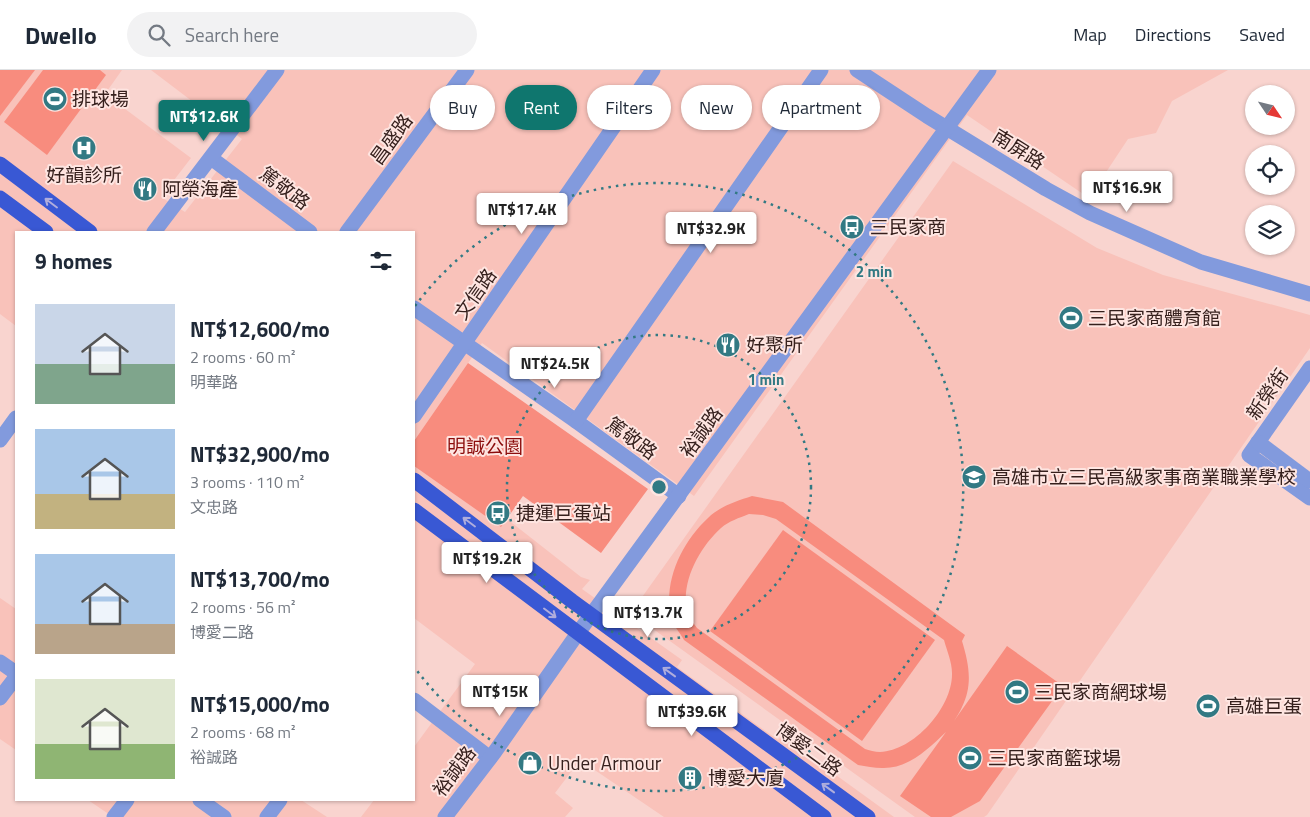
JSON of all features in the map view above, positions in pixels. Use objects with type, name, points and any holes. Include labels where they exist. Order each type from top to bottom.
[{"type":"main road","points":[[0,164],[89,231]]},
{"type":"main road","points":[[0,198],[45,231]]},
{"type":"main road","name":"博愛二路","points":[[415,481],[592,616],[868,817]]},
{"type":"main road","points":[[415,511],[824,817]]},
{"type":"street","points":[[155,231],[277,70]]},
{"type":"street","name":"昌盛路","points":[[348,231],[467,70]]},
{"type":"street","name":"文信路","points":[[415,415],[653,70]]},
{"type":"street","points":[[576,422],[822,70]]},
{"type":"street","name":"南屏路","points":[[857,70],[1046,189],[1090,213],[1201,262],[1310,294]]},
{"type":"street","name":"裕誠路","points":[[445,817],[490,758],[578,633],[989,70]]},
{"type":"street","points":[[979,83],[999,70]]},
{"type":"street","name":"篤敬路","points":[[212,158],[309,231]]},
{"type":"street","name":"篤敬路","points":[[415,309],[679,496]]},
{"type":"street","name":"新榮街","points":[[1310,368],[1253,448],[1310,481]]},
{"type":"street","points":[[0,440],[15,419]]},
{"type":"street","points":[[1253,448],[1310,498]]},
{"type":"street","points":[[0,662],[15,674]]},
{"type":"street","points":[[0,698],[15,676]]},
{"type":"street","points":[[415,701],[490,758]]},
{"type":"street","points":[[114,817],[126,801]]},
{"type":"street","points":[[201,801],[224,817]]},
{"type":"street","points":[[267,817],[279,801]]},
{"type":"shaded area","points":[[0,70],[122,70],[105,94],[191,158],[161,197],[185,212],[242,139],[151,70],[1228,70],[1172,101],[1156,133],[1128,139],[1089,198],[967,115],[694,496],[482,343],[415,440],[415,231],[15,231],[15,325],[0,314]]},
{"type":"shaded area","name":"高雄市立三民高級家事商業職業學校","points":[[953,161],[1097,248],[1163,275],[1310,315],[1310,348],[987,815],[984,817],[915,817],[635,616],[635,607]]},
{"type":"shaded area","points":[[415,467],[501,527],[507,519],[581,577],[590,580],[582,589],[682,660],[677,667],[778,740],[782,736],[894,817],[664,817],[580,760],[555,793],[573,808],[565,817],[361,817],[373,801],[415,801],[415,746],[475,664],[415,619]]},
{"type":"shaded area","points":[[0,598],[15,608],[15,749],[0,739]]},
{"type":"shaded area","points":[[89,801],[303,801],[327,817],[113,817]]},
{"type":"green space","points":[[0,70],[35,70],[0,116]]},
{"type":"green space","name":"排球場","points":[[43,70],[100,70],[106,75],[47,155],[4,122]]},
{"type":"green space","name":"明誠公園","points":[[468,363],[648,489],[601,553],[523,496],[501,527],[415,467],[415,440]]},
{"type":"green space","points":[[752,496],[783,502],[965,635],[962,641],[969,674],[968,691],[954,721],[1007,646],[1063,686],[980,801],[951,817],[931,817],[900,796],[946,732],[909,762],[882,768],[858,765],[684,640],[672,620],[669,603],[672,576],[683,550],[699,528],[713,514],[723,507]],"holes":[[[749,514],[763,515],[776,519],[944,640],[952,673],[951,686],[946,700],[939,713],[929,725],[906,744],[893,750],[880,752],[865,749],[697,628],[688,615],[686,591],[693,567],[705,546],[721,528],[731,522]]]},
{"type":"green space","points":[[783,530],[935,640],[862,741],[710,631]]},
{"type":"place","name":"排球場","points":[[55,99]]},
{"type":"place","name":"好韻診所","points":[[84,148]]},
{"type":"place","name":"阿榮海產","points":[[145,189]]},
{"type":"place","name":"三民家商","points":[[852,227]]},
{"type":"place","name":"三民家商體育館","points":[[1071,318]]},
{"type":"place","name":"好聚所","points":[[728,345]]},
{"type":"place","name":"高雄市立三民高級家事商業職業學校","points":[[974,477]]},
{"type":"place","name":"捷運巨蛋站","points":[[498,513]]},
{"type":"place","name":"三民家商網球場","points":[[1017,692]]},
{"type":"place","name":"高雄巨蛋","points":[[1208,706]]},
{"type":"place","name":"三民家商籃球場","points":[[970,758]]},
{"type":"place","name":"Under Armour","points":[[530,763]]},
{"type":"place","name":"博愛大廈","points":[[690,778]]}]
